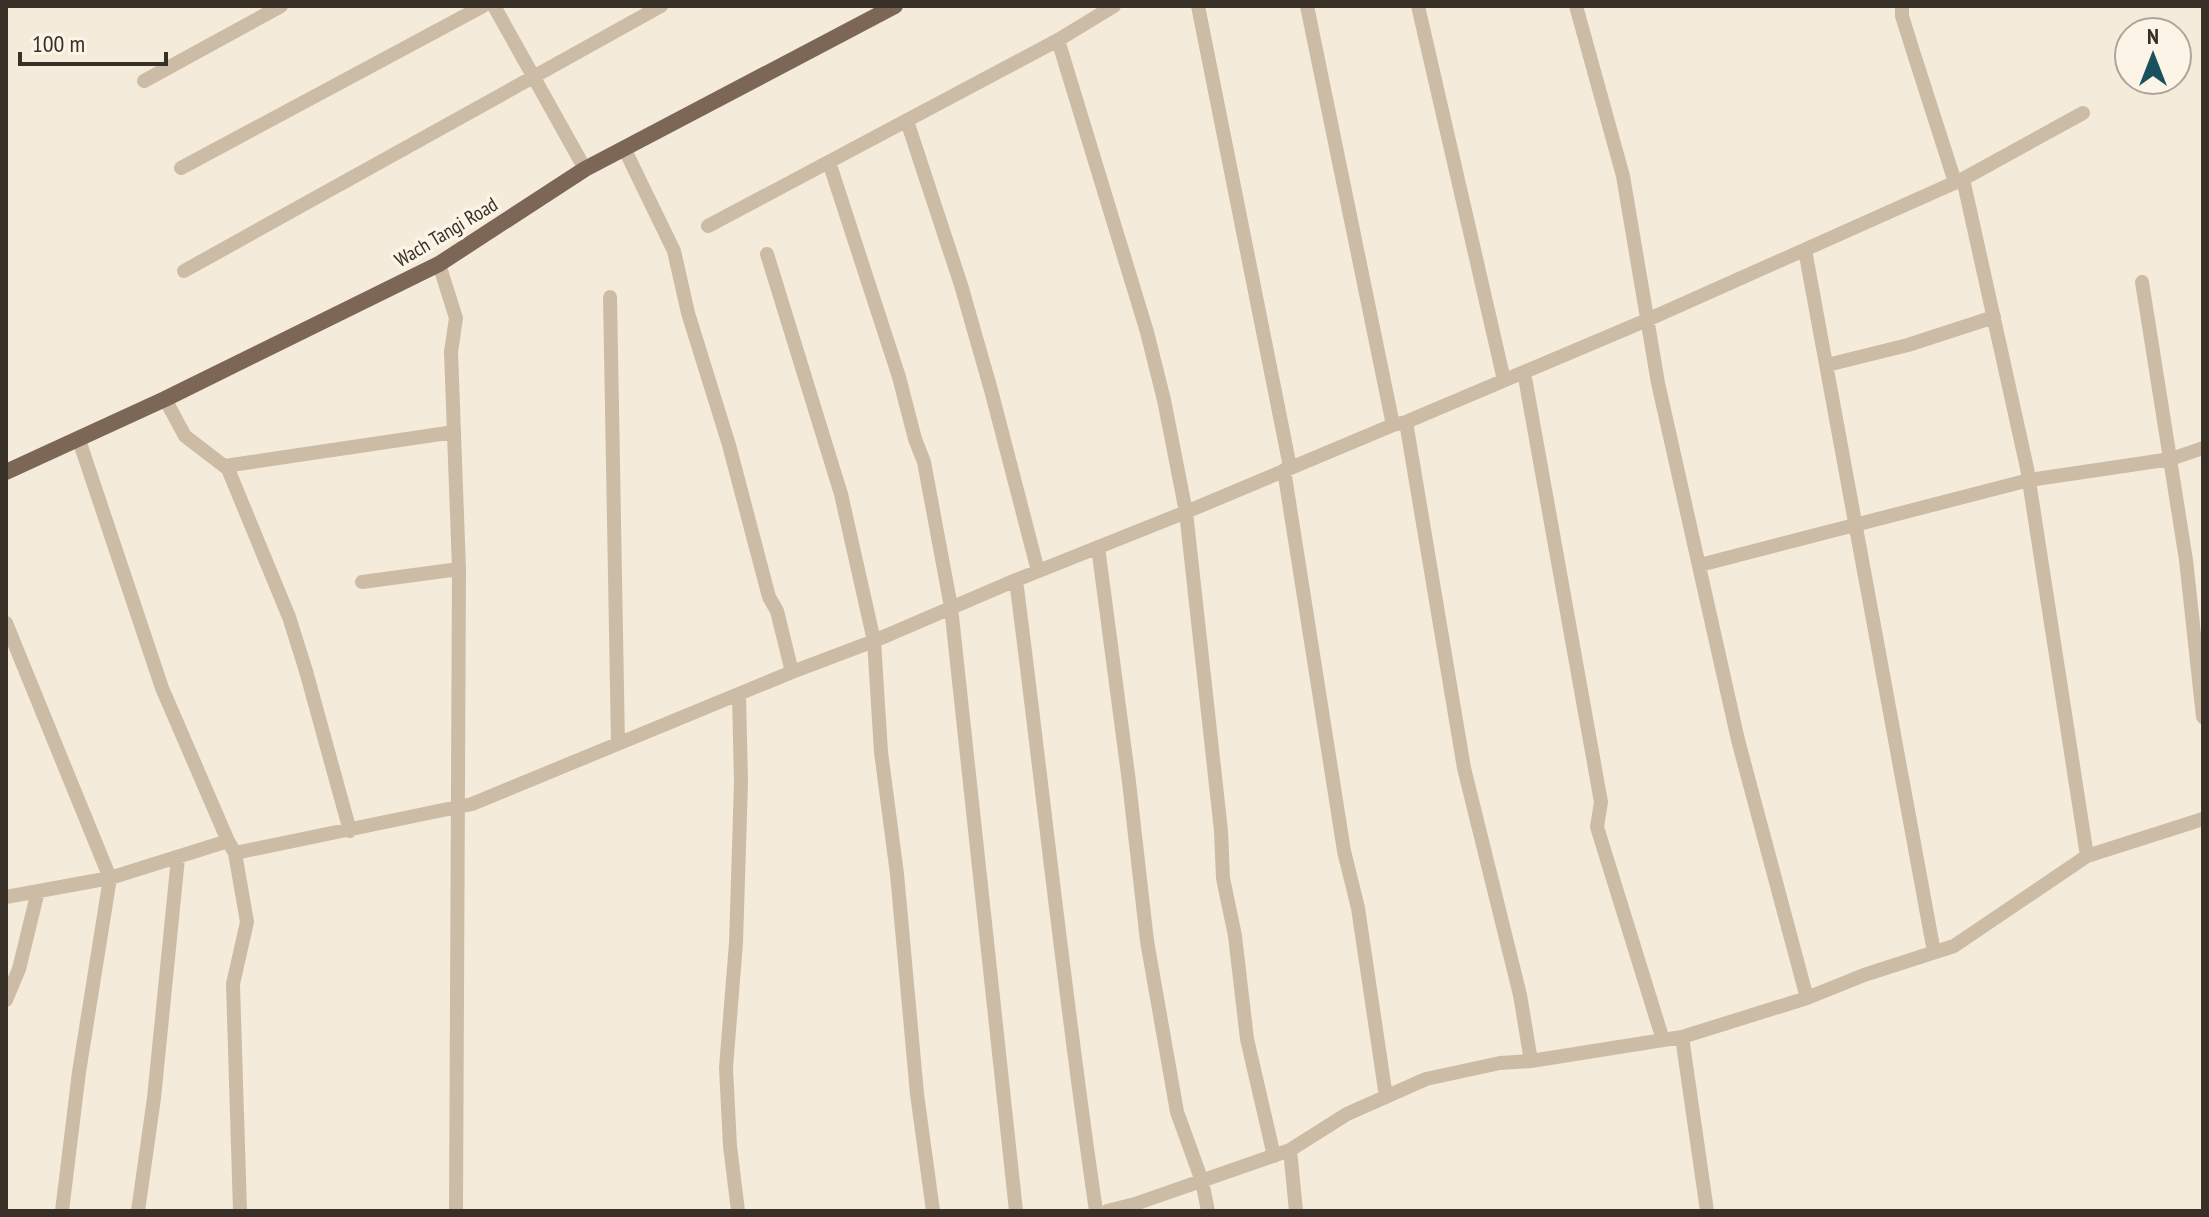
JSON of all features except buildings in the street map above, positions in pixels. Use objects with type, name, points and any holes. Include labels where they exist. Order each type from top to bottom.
[{"type":"main road","name":"Wach Tangi Road","points":[[6,472],[165,399],[439,264],[585,169],[895,6]]},
{"type":"street","points":[[144,81],[281,6]]},
{"type":"street","points":[[181,168],[483,6]]},
{"type":"street","points":[[494,6],[585,169]]},
{"type":"street","points":[[184,271],[661,6]]},
{"type":"street","points":[[708,226],[1058,40],[1114,6]]},
{"type":"street","points":[[1198,6],[1287,468],[1341,836],[1358,908],[1386,1097]]},
{"type":"street","points":[[1307,6],[1400,423],[1464,768],[1520,995],[1531,1061]]},
{"type":"street","points":[[1418,6],[1504,380]]},
{"type":"street","points":[[1576,6],[1623,176],[1658,383],[1738,740],[1807,998]]},
{"type":"street","points":[[1902,6],[1912,48],[1959,180],[1994,317],[2029,480],[2087,856]]},
{"type":"street","points":[[1058,40],[1147,332],[1186,512],[1221,831],[1223,878],[1235,936],[1247,1039],[1274,1156]]},
{"type":"street","points":[[6,897],[110,878],[178,858],[231,847],[350,831],[472,804],[1647,320],[1959,180],[2083,113]]},
{"type":"street","points":[[907,121],[966,300],[1038,571]]},
{"type":"street","points":[[624,148],[674,251],[688,313],[729,445],[792,672]]},
{"type":"street","points":[[829,162],[924,462],[951,607],[1016,1211]]},
{"type":"street","points":[[1805,250],[1934,952]]},
{"type":"street","points":[[767,254],[841,494],[874,641],[881,752],[897,874],[917,1094],[933,1211]]},
{"type":"street","points":[[439,264],[456,318],[451,352],[459,569],[456,1211]]},
{"type":"street","points":[[2142,282],[2186,560],[2203,717]]},
{"type":"street","points":[[610,297],[618,744]]},
{"type":"street","points":[[1827,365],[1908,345],[1994,317]]},
{"type":"street","points":[[1524,372],[1601,802],[1597,827],[1663,1040]]},
{"type":"street","points":[[165,399],[185,436],[228,469],[289,617],[350,831]]},
{"type":"street","points":[[225,466],[454,432]]},
{"type":"street","points":[[79,440],[162,688],[231,847],[247,922],[233,984],[240,1211]]},
{"type":"street","points":[[1700,565],[2029,480],[2171,459],[2203,448]]},
{"type":"street","points":[[1098,547],[1147,941],[1177,1112],[1202,1181],[1208,1211]]},
{"type":"street","points":[[362,582],[459,569]]},
{"type":"street","points":[[1016,580],[1064,982],[1096,1211]]},
{"type":"street","points":[[6,623],[110,878],[79,1072],[62,1211]]},
{"type":"street","points":[[738,1211],[730,1146],[726,1068],[736,943],[741,782],[739,694]]},
{"type":"street","points":[[1107,1211],[1135,1208],[1290,1150],[1347,1114],[1426,1079],[1500,1063],[1531,1061],[1682,1037],[1807,998],[1864,975],[1954,946],[2087,856],[2203,819]]},
{"type":"street","points":[[138,1211],[154,1098],[178,858]]},
{"type":"street","points":[[6,1000],[19,969],[38,891]]},
{"type":"street","points":[[1682,1037],[1707,1211]]},
{"type":"street","points":[[1290,1150],[1296,1211]]}]
